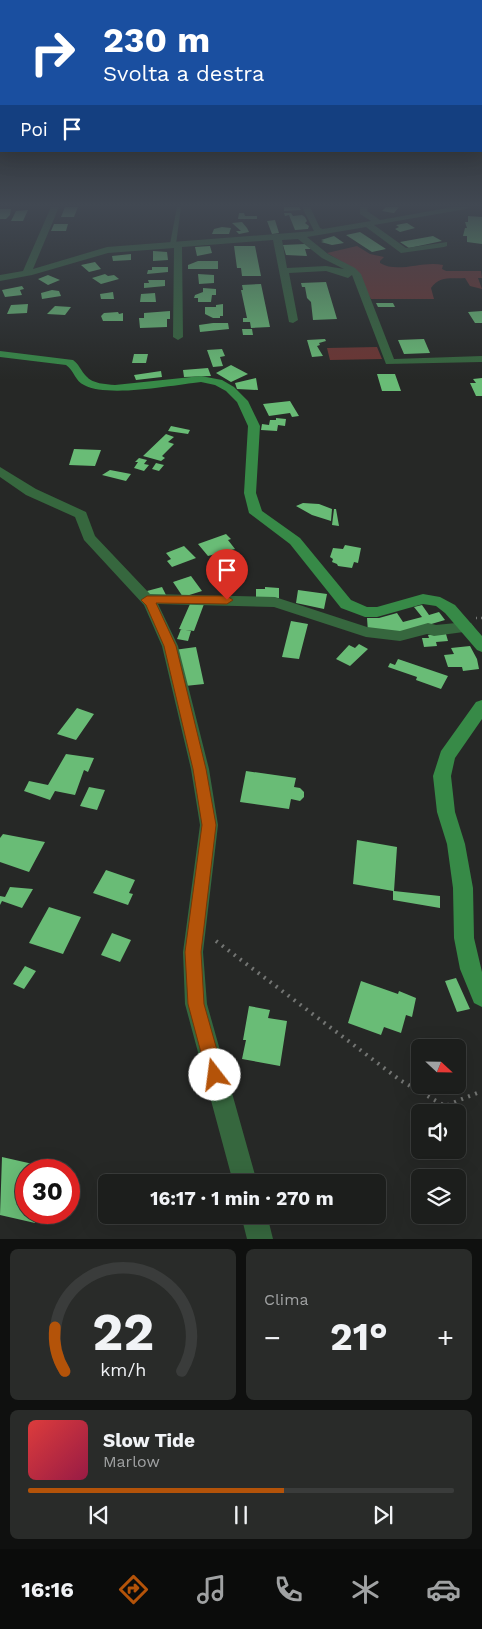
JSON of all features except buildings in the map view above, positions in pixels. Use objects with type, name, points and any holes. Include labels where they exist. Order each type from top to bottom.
[{"type":"street","points":[[27,273],[30,265]]},
{"type":"street","points":[[0,278],[55,265]]},
{"type":"street","points":[[176,265],[178,337]]},
{"type":"street","points":[[282,265],[293,320]]},
{"type":"street","points":[[342,265],[358,276],[390,362],[482,359]]},
{"type":"street","points":[[283,271],[333,269],[342,271],[348,276],[362,311]]},
{"type":"street","points":[[0,354],[69,362],[76,366],[82,379],[89,384],[100,387],[130,387],[184,380],[209,379],[230,389],[242,401],[254,426],[250,493],[256,514],[295,541],[346,604],[365,612],[377,612],[423,599],[440,602],[450,609],[482,646]]},
{"type":"street","points":[[0,471],[31,492],[81,515],[89,537],[150,603],[170,646],[201,778],[209,825],[193,952],[196,1004],[243,1174]]},
{"type":"street","points":[[147,600],[275,602],[366,632],[400,636],[428,628],[434,631],[466,626]]},
{"type":"street","points":[[482,706],[447,756],[442,776],[446,812],[456,844],[463,888],[464,938],[470,969],[482,996]]},
{"type":"street","points":[[256,1224],[260,1239]]},
{"type":"path","points":[[216,941],[400,1080],[445,1106],[482,1092]]},
{"type":"shaded area","points":[[347,265],[403,267],[442,265],[442,269],[446,271],[481,271],[482,278],[478,278],[482,289],[470,286],[465,278],[446,278],[438,281],[431,288],[434,299],[371,299],[351,267]]},
{"type":"shaded area","points":[[377,347],[382,359],[330,360],[327,348]]},
{"type":"route","points":[[215,1075],[196,1004],[193,952],[209,825],[200,769],[170,646],[147,600],[227,600]]}]
